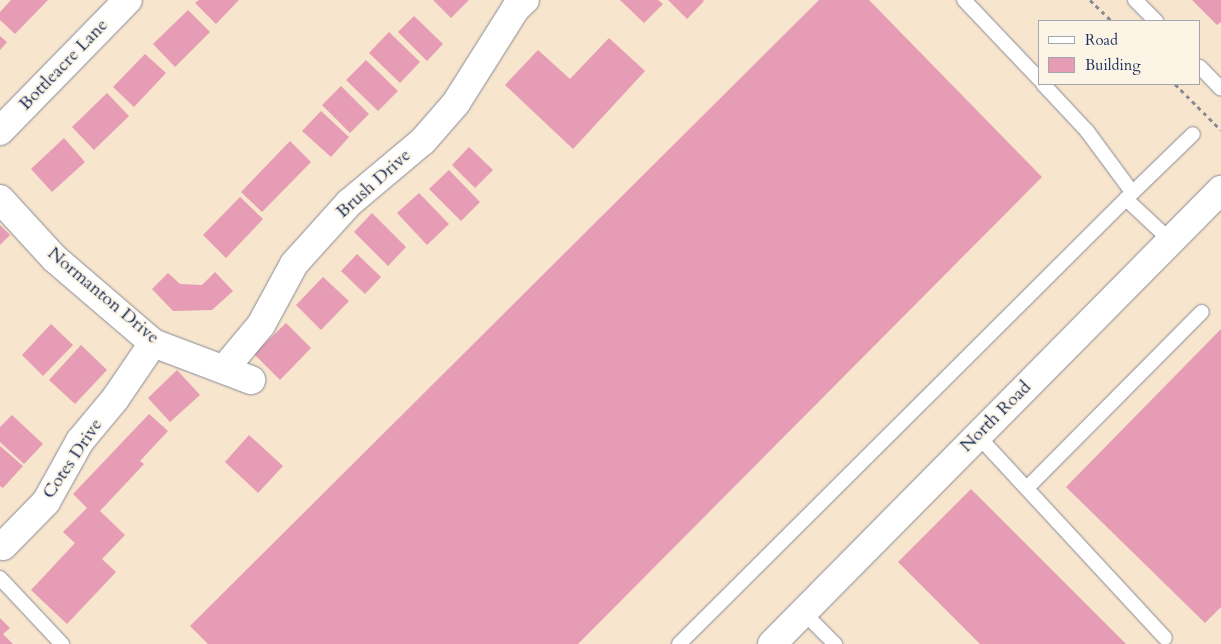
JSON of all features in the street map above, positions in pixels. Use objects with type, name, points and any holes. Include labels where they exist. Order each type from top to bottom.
[{"type":"street","name":"Bottleacre Lane","points":[[0,131],[128,0]]},
{"type":"street","name":"Brush Drive","points":[[225,368],[261,325],[294,264],[349,203],[428,134],[456,103],[516,8],[525,0]]},
{"type":"street","name":"North Road","points":[[772,644],[1221,190]]},
{"type":"street","name":"Normanton Drive","points":[[0,199],[54,258],[153,343],[225,368],[251,380]]},
{"type":"street","name":"Cotes Drive","points":[[2,548],[46,502],[80,441],[116,399],[153,343]]},
{"type":"lane","points":[[964,0],[1038,78]]},
{"type":"lane","points":[[1135,0],[1155,20]]},
{"type":"lane","points":[[1201,68],[1221,89]]},
{"type":"lane","points":[[1044,85],[1087,131],[1129,196],[1171,241]]},
{"type":"lane","points":[[684,642],[1193,134]]},
{"type":"lane","points":[[1027,488],[1202,312]]},
{"type":"lane","points":[[978,436],[1165,638]]},
{"type":"lane","points":[[0,578],[62,644]]},
{"type":"lane","points":[[804,613],[835,644]]},
{"type":"path","points":[[1090,0],[1111,20]]},
{"type":"path","points":[[1176,85],[1221,130]]},
{"type":"building","points":[[11,0],[48,0],[15,34],[0,20],[0,12]]},
{"type":"building","points":[[199,0],[239,0],[216,24],[195,3]]},
{"type":"building","points":[[433,0],[469,0],[451,18]]},
{"type":"building","points":[[620,0],[658,0],[663,4],[644,23]]},
{"type":"building","points":[[668,0],[703,0],[704,1],[687,19]]},
{"type":"building","points":[[819,0],[869,0],[1042,177],[578,644],[208,644],[190,626]]},
{"type":"building","points":[[1192,0],[1221,0],[1221,22],[1217,25]]},
{"type":"building","points":[[188,10],[210,32],[175,67],[153,44]]},
{"type":"building","points":[[414,16],[443,44],[427,61],[398,32]]},
{"type":"building","points":[[389,32],[420,62],[400,83],[369,53]]},
{"type":"building","points":[[0,36],[7,42],[0,50]]},
{"type":"building","points":[[609,38],[645,71],[573,149],[505,85],[538,50],[570,79]]},
{"type":"building","points":[[145,54],[166,73],[134,107],[113,87]]},
{"type":"building","points":[[366,60],[398,91],[378,111],[346,80]]},
{"type":"building","points":[[341,86],[369,114],[350,133],[322,105]]},
{"type":"building","points":[[107,93],[129,116],[94,150],[72,127]]},
{"type":"building","points":[[321,111],[349,137],[331,157],[302,131]]},
{"type":"building","points":[[64,138],[85,162],[52,192],[31,169]]},
{"type":"building","points":[[290,141],[311,162],[262,212],[241,192]]},
{"type":"building","points":[[469,147],[493,170],[475,188],[452,165]]},
{"type":"building","points":[[449,170],[480,202],[461,221],[429,189]]},
{"type":"building","points":[[419,193],[449,224],[427,245],[397,213]]},
{"type":"building","points":[[240,197],[263,219],[226,258],[203,235]]},
{"type":"building","points":[[372,213],[406,247],[388,266],[354,232]]},
{"type":"building","points":[[0,225],[10,235],[0,245]]},
{"type":"building","points":[[357,254],[381,277],[365,294],[341,271]]},
{"type":"building","points":[[215,272],[233,291],[212,310],[173,311],[152,289],[168,273],[180,284],[202,285]]},
{"type":"building","points":[[323,277],[349,301],[321,330],[296,305]]},
{"type":"building","points":[[286,323],[311,348],[280,380],[254,354]]},
{"type":"building","points":[[51,324],[73,345],[43,376],[22,355]]},
{"type":"building","points":[[1221,329],[1221,607],[1205,623],[1066,487]]},
{"type":"building","points":[[81,345],[107,370],[75,404],[49,380]]},
{"type":"building","points":[[177,370],[200,395],[170,422],[148,398]]},
{"type":"building","points":[[149,414],[168,431],[140,461],[144,464],[100,511],[125,535],[102,559],[116,572],[67,624],[31,590],[75,543],[63,532],[87,508],[73,494]]},
{"type":"building","points":[[12,415],[43,444],[24,464],[0,442],[0,427]]},
{"type":"building","points":[[249,435],[283,466],[258,493],[225,462]]},
{"type":"building","points":[[0,446],[23,466],[3,488],[0,486]]},
{"type":"building","points":[[971,489],[1126,644],[980,644],[898,562]]},
{"type":"building","points":[[0,618],[10,628],[3,634],[13,644],[0,644]]}]
